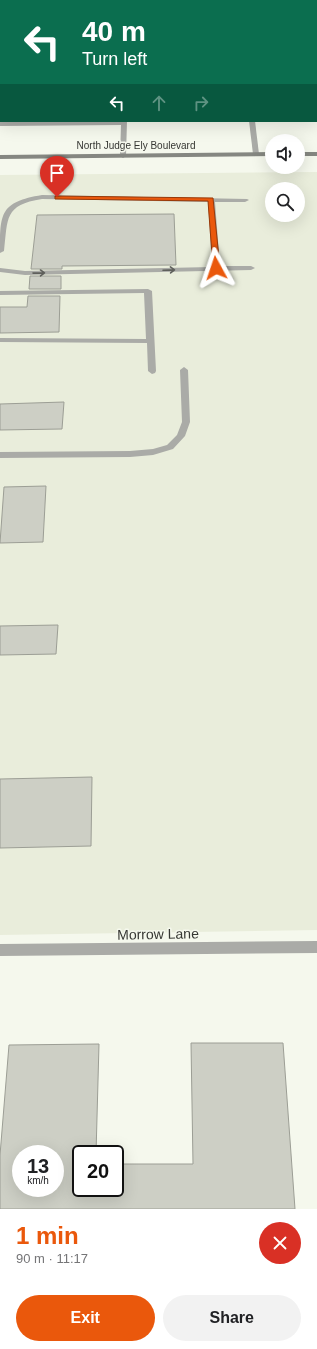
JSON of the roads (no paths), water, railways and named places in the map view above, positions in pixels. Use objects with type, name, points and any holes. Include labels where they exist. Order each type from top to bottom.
[{"type":"main road","name":"North Judge Ely Boulevard","points":[[0,157],[265,154]]},
{"type":"main road","points":[[305,154],[317,154]]},
{"type":"street","points":[[0,124],[124,122],[123,156]]},
{"type":"street","points":[[252,122],[256,154]]},
{"type":"street","points":[[0,251],[6,211],[12,204],[25,199],[42,197],[245,200]]},
{"type":"street","points":[[211,199],[216,268]]},
{"type":"street","points":[[0,270],[25,273],[251,268]]},
{"type":"street","points":[[0,293],[148,292],[152,370]]},
{"type":"street","points":[[0,340],[150,341]]},
{"type":"street","points":[[0,455],[130,454],[154,452],[170,447],[181,436],[186,422],[184,370]]},
{"type":"street","name":"Morrow Lane","points":[[0,950],[317,947]]}]
